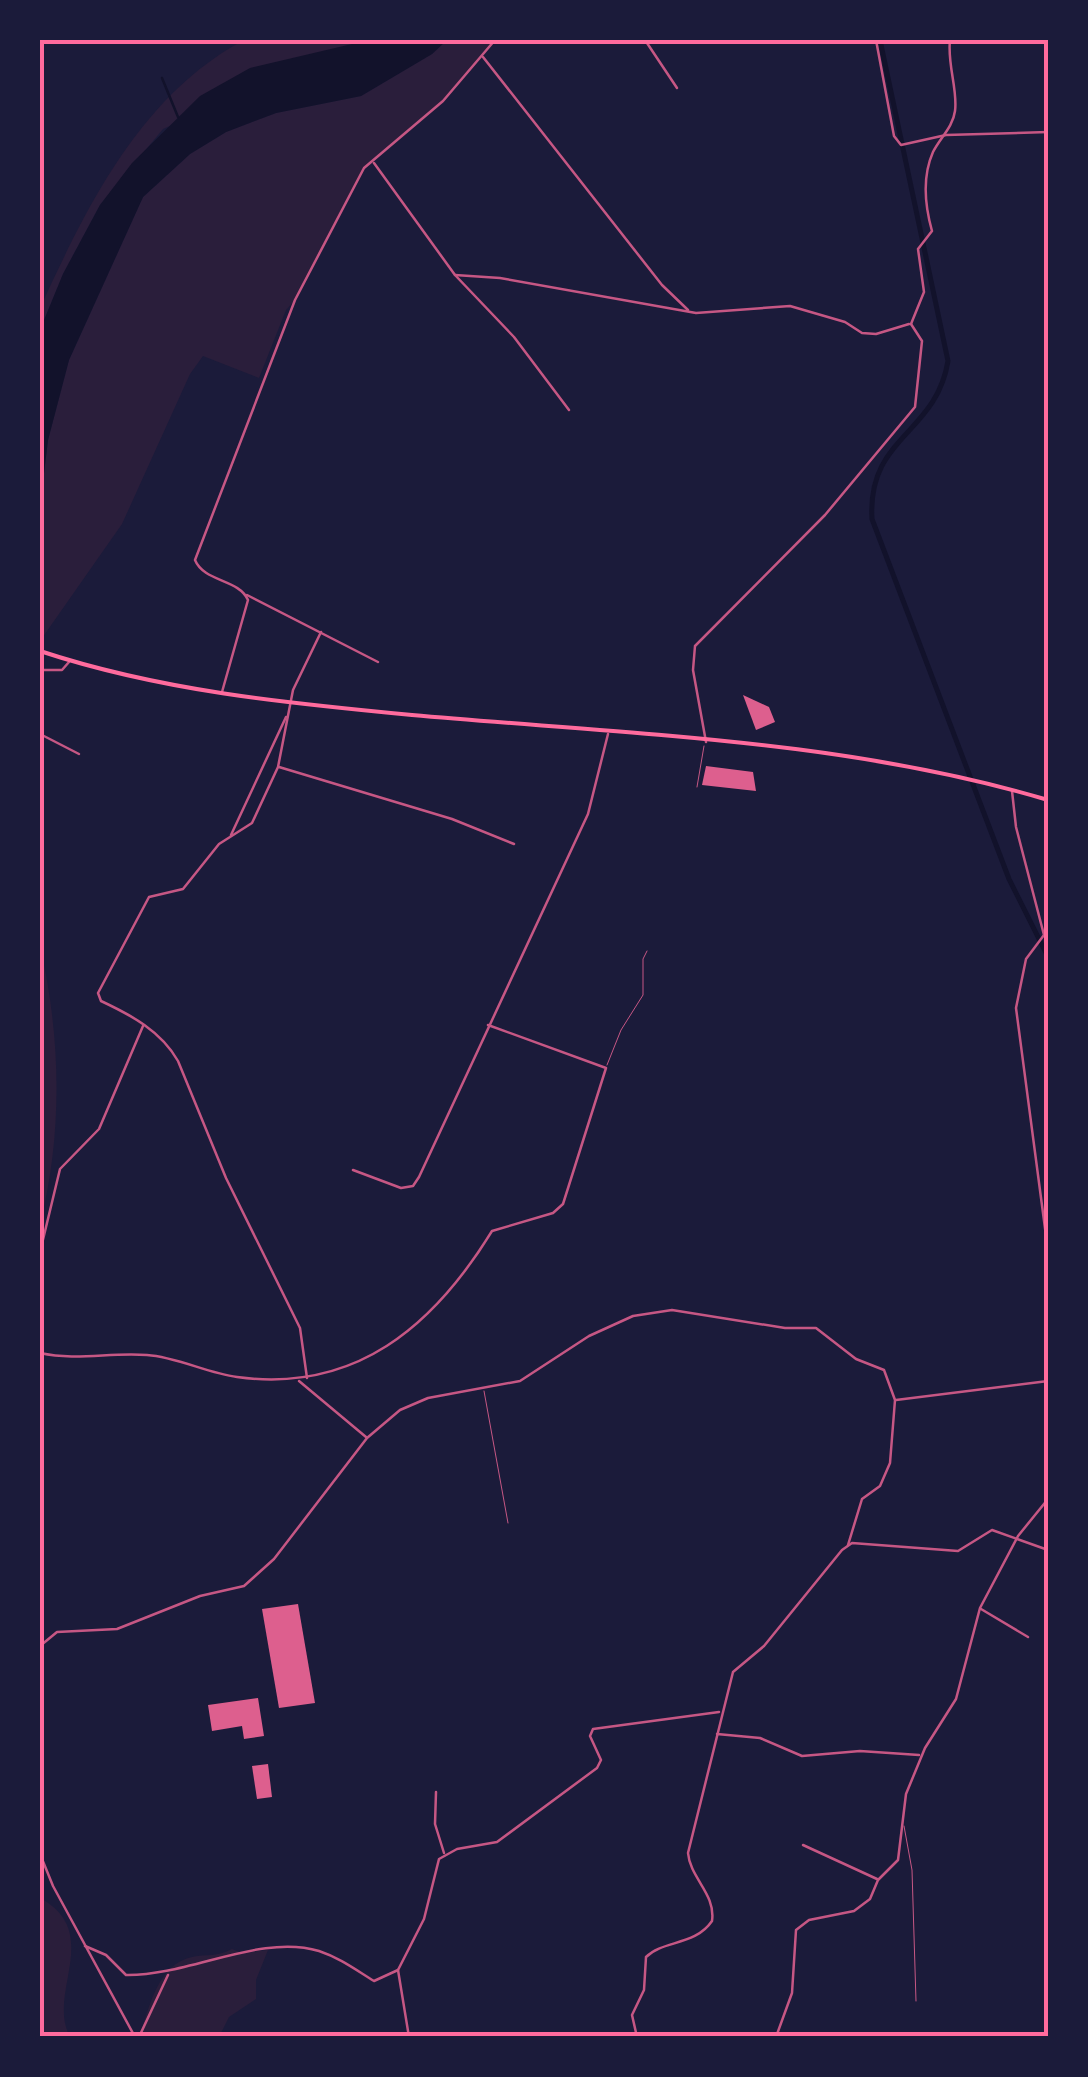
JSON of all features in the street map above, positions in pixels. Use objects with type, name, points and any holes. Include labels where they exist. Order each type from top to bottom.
[{"type":"main road","points":[[40,651],[221,694],[864,759],[975,780],[1048,800]]},
{"type":"street","points":[[378,662],[196,567],[195,560],[295,300],[364,168],[443,101],[496,40]]},
{"type":"street","points":[[645,40],[677,88]]},
{"type":"street","points":[[876,40],[894,136],[902,144],[946,135],[1048,132]]},
{"type":"street","points":[[911,324],[924,292],[918,255],[932,230],[925,201],[927,177],[933,152],[946,135],[956,110],[947,65],[950,40]]},
{"type":"street","points":[[483,57],[532,114],[662,285],[689,312]]},
{"type":"street","points":[[373,162],[454,275],[514,337],[569,410]]},
{"type":"street","points":[[454,275],[500,278],[689,312],[790,306],[876,334],[911,324]]},
{"type":"street","points":[[706,742],[694,680],[695,646],[814,526],[914,407],[922,342],[911,324]]},
{"type":"street","points":[[221,694],[247,595]]},
{"type":"street","points":[[231,835],[252,824],[278,768],[291,704],[321,632]]},
{"type":"street","points":[[40,670],[62,670],[70,661]]},
{"type":"street","points":[[288,716],[279,725],[231,835],[183,888],[149,897],[98,993],[101,1001],[144,1025],[178,1060],[232,1192],[296,1317],[307,1378]]},
{"type":"street","points":[[354,1170],[401,1188],[414,1186],[588,814],[608,732]]},
{"type":"street","points":[[40,734],[79,754]]},
{"type":"street","points":[[278,768],[452,819],[514,844]]},
{"type":"street","points":[[1012,790],[1014,820],[1042,938],[1035,943],[1021,974],[1016,1008],[1048,1251]]},
{"type":"street","points":[[40,1252],[60,1169],[99,1129],[144,1025]]},
{"type":"street","points":[[40,1354],[74,1360],[148,1355],[235,1377],[298,1380],[372,1358],[458,1282],[492,1231],[553,1213],[563,1204],[606,1068],[488,1025]]},
{"type":"street","points":[[1037,1176],[1048,1175]]},
{"type":"street","points":[[40,1646],[57,1632],[117,1630],[200,1596],[244,1586],[274,1559],[367,1438],[420,1400],[484,1391],[527,1378],[612,1324],[672,1310],[821,1329],[856,1359],[884,1370],[895,1400],[888,1472],[880,1486],[862,1499],[848,1545],[764,1646],[737,1667],[721,1712],[688,1853],[713,1917],[704,1930],[646,1957],[644,1990],[631,2020],[638,2037]]},
{"type":"street","points":[[298,1380],[367,1438]]},
{"type":"street","points":[[895,1400],[1048,1381]]},
{"type":"street","points":[[776,2037],[792,1993],[796,1930],[809,1920],[854,1911],[870,1899],[878,1880],[898,1860],[906,1794],[921,1756],[956,1698],[980,1608],[1018,1536],[1048,1499]]},
{"type":"street","points":[[848,1545],[888,1544],[958,1552],[970,1548],[988,1531],[1018,1536],[1048,1550]]},
{"type":"street","points":[[980,1608],[1028,1637]]},
{"type":"street","points":[[409,2037],[398,1970],[424,1919],[435,1867],[445,1854],[497,1842],[597,1768],[601,1760],[590,1736],[593,1729],[721,1712]]},
{"type":"street","points":[[717,1734],[760,1738],[802,1756],[860,1752],[921,1756]]},
{"type":"street","points":[[436,1792],[436,1824],[445,1854]]},
{"type":"street","points":[[803,1846],[878,1880]]},
{"type":"street","points":[[40,1854],[85,1946],[137,2037]]},
{"type":"street","points":[[85,1946],[106,1954],[126,1974],[168,1974],[272,1947],[320,1951],[374,1981],[398,1970]]},
{"type":"street","points":[[137,2037],[168,1974]]},
{"type":"lane","points":[[697,787],[706,742]]},
{"type":"lane","points":[[606,1068],[621,1030],[644,995],[643,959],[648,951]]},
{"type":"lane","points":[[484,1391],[508,1524]]},
{"type":"lane","points":[[904,1826],[912,1870],[916,2002]]},
{"type":"shaded area","points":[[244,40],[369,40],[163,129],[100,205],[63,274],[40,330],[40,308],[77,231],[121,156],[175,91]]},
{"type":"shaded area","points":[[369,40],[447,40],[432,54],[361,96],[276,113],[226,132],[190,154],[143,197],[69,360],[48,440],[40,506],[40,330],[63,274],[100,205],[132,163],[200,96],[250,68]]},
{"type":"shaded area","points":[[447,40],[495,40],[443,101],[364,168],[295,300],[286,310],[259,378],[203,356],[190,374],[122,524],[40,641],[40,506],[48,440],[69,360],[143,197],[190,154],[226,132],[276,113],[361,96],[432,54]]},
{"type":"shaded area","points":[[40,946],[52,1015],[56,1120],[40,1224]]},
{"type":"shaded area","points":[[40,1898],[59,1912],[68,1928],[71,1946],[64,2020],[70,2037],[40,2037]]},
{"type":"shaded area","points":[[232,1949],[242,1953],[268,1950],[256,1980],[256,1999],[229,2017],[219,2037],[139,2037],[156,1990],[170,1969],[192,1957]]},
{"type":"building","points":[[743,695],[769,707],[775,722],[756,730]]},
{"type":"building","points":[[706,766],[753,772],[756,791],[702,785]]},
{"type":"building","points":[[298,1604],[315,1703],[279,1708],[262,1609]]},
{"type":"building","points":[[258,1698],[264,1736],[244,1739],[242,1726],[212,1731],[208,1705]]},
{"type":"building","points":[[268,1764],[272,1797],[257,1799],[252,1766]]},
{"type":"waterway","points":[[880,40],[948,361],[930,405],[880,470],[873,491],[872,519],[1009,879],[1048,957]]},
{"type":"waterway","points":[[162,78],[178,117]]}]
